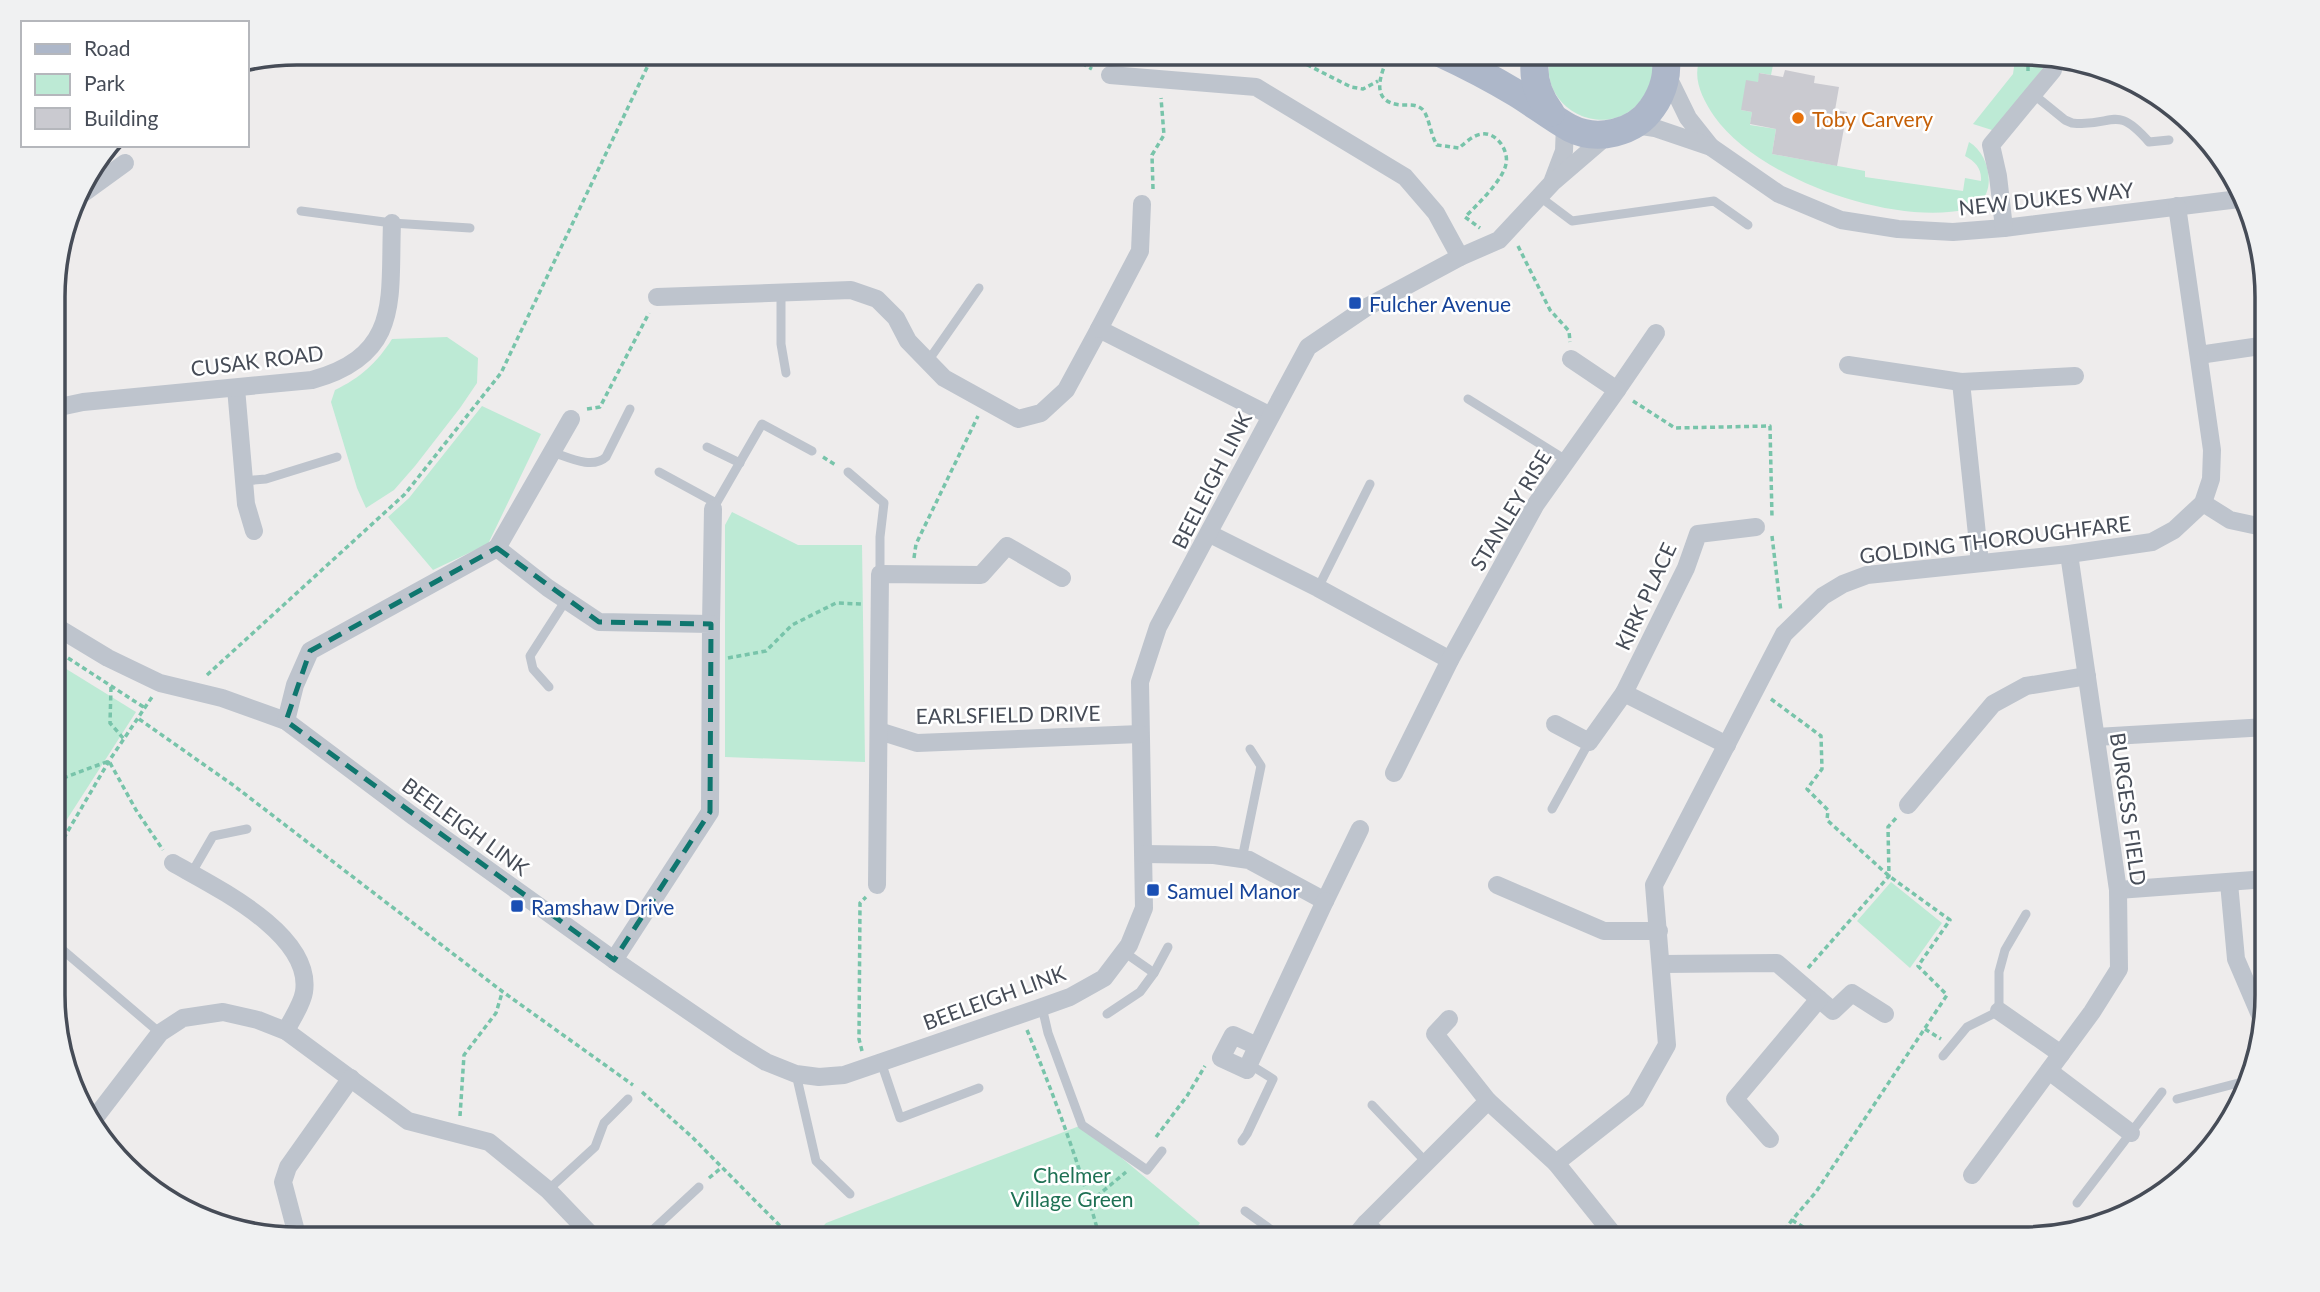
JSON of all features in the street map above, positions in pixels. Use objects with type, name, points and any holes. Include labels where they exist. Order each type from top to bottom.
[{"type":"main road","points":[[1465,65],[1571,128],[1590,134],[1622,130],[1651,111],[1661,94],[1665,65]]},
{"type":"main road","points":[[1534,65],[1535,83],[1542,100],[1559,120]]},
{"type":"street","name":"NEW DUKES WAY","points":[[1669,65],[1688,118],[1711,147]]},
{"type":"street","points":[[2004,228],[1998,176],[1991,145],[2053,70]]},
{"type":"street","points":[[1110,75],[1256,87],[1405,177],[1436,213],[1460,257]]},
{"type":"street","name":"BEELEIGH LINK","points":[[1546,190],[1564,151],[1559,120]]},
{"type":"street","name":"NEW DUKES WAY","points":[[1622,130],[1655,128],[1711,147],[1779,194],[1841,220],[1898,229],[1953,232],[2004,228],[2233,200]]},
{"type":"street","name":"BEELEIGH LINK","points":[[65,632],[108,659],[160,683],[222,698],[286,721],[614,960],[737,1044],[766,1062],[796,1074],[819,1077],[844,1075],[1042,1007],[1104,978],[1129,945],[1144,908],[1140,682],[1158,627],[1308,346],[1367,307],[1460,257],[1499,240],[1546,190],[1622,130]]},
{"type":"street","points":[[93,186],[125,163]]},
{"type":"street","points":[[657,297],[851,290],[877,299],[896,318],[908,341],[944,379],[1018,419],[1041,414],[1066,390],[1140,251],[1142,204]]},
{"type":"street","points":[[2177,206],[2212,450],[2211,479],[2203,503],[2230,520],[2255,525]]},
{"type":"street","name":"CUSAK ROAD","points":[[65,406],[324,377],[353,364],[378,338],[386,322],[392,223]]},
{"type":"street","points":[[1100,329],[1269,415]]},
{"type":"street","name":"STANLEY RISE","points":[[1394,773],[1450,660],[1536,504],[1656,333]]},
{"type":"street","points":[[2199,355],[2255,347]]},
{"type":"street","points":[[1571,359],[1617,390]]},
{"type":"street","points":[[1848,365],[1961,382],[2075,376]]},
{"type":"street","points":[[1961,382],[1980,563]]},
{"type":"street","points":[[236,388],[243,481],[254,531]]},
{"type":"street","points":[[286,721],[295,685],[310,652],[497,548],[571,419]]},
{"type":"street","name":"GOLDING THOROUGHFARE","points":[[1556,1163],[1636,1100],[1667,1045],[1654,885],[1784,634],[1823,596],[1867,575],[2068,554],[2152,542],[2174,530],[2203,503]]},
{"type":"street","points":[[614,960],[710,812],[710,666],[715,506]]},
{"type":"street","name":"KIRK PLACE","points":[[1589,742],[1625,693],[1686,568],[1698,534],[1767,527]]},
{"type":"street","points":[[1210,534],[1318,588],[1450,660]]},
{"type":"street","points":[[877,885],[880,574],[981,575],[1007,546],[1062,578]]},
{"type":"street","points":[[497,548],[599,622],[711,624]]},
{"type":"street","name":"BURGESS FIELD","points":[[1972,1175],[2092,1012],[2119,969],[2118,890],[2068,554]]},
{"type":"street","points":[[1908,806],[1993,704],[2026,686],[2087,676]]},
{"type":"street","points":[[1625,693],[1727,745]]},
{"type":"street","points":[[1555,724],[1589,742]]},
{"type":"street","points":[[2096,737],[2255,728]]},
{"type":"street","name":"EARLSFIELD DRIVE","points":[[878,731],[917,743],[1140,734]]},
{"type":"street","points":[[1258,1046],[1233,1035],[1221,1058],[1247,1070],[1360,829]]},
{"type":"street","points":[[1144,854],[1214,855],[1249,860],[1325,901]]},
{"type":"street","points":[[173,863],[236,900],[284,937],[302,966],[304,993],[286,1031]]},
{"type":"street","points":[[2118,890],[2255,880]]},
{"type":"street","points":[[2229,883],[2236,959],[2255,1003]]},
{"type":"street","points":[[1497,885],[1604,931],[1659,931]]},
{"type":"street","points":[[1662,964],[1777,963],[1833,1011],[1852,993],[1885,1014]]},
{"type":"street","points":[[1770,1139],[1735,1099],[1819,999]]},
{"type":"street","points":[[1999,1011],[2060,1054]]},
{"type":"street","points":[[98,1114],[160,1033],[183,1017],[223,1012],[258,1020],[286,1031],[408,1121],[489,1142],[548,1190],[583,1227]]},
{"type":"street","points":[[1450,1019],[1435,1034],[1488,1101],[1556,1163],[1607,1227]]},
{"type":"street","points":[[2049,1071],[2131,1133]]},
{"type":"street","points":[[295,1227],[283,1182],[285,1175],[309,1135],[351,1079]]},
{"type":"street","points":[[1363,1227],[1488,1101]]},
{"type":"street","points":[[1366,1223],[1370,1227]]},
{"type":"lane","points":[[2034,94],[2072,123],[2119,119],[2131,123],[2149,142],[2169,140]]},
{"type":"lane","points":[[1546,190],[1572,221],[1714,201],[1748,225]]},
{"type":"lane","points":[[301,211],[392,223],[470,228]]},
{"type":"lane","points":[[928,361],[979,288]]},
{"type":"lane","points":[[781,293],[781,344],[786,373]]},
{"type":"lane","points":[[1468,399],[1566,460]]},
{"type":"lane","points":[[552,452],[592,463],[601,461],[606,457],[630,409]]},
{"type":"lane","points":[[659,471],[715,506],[762,424],[812,451]]},
{"type":"lane","points":[[707,447],[740,463]]},
{"type":"lane","points":[[243,481],[266,479],[337,457]]},
{"type":"lane","points":[[848,472],[884,503],[880,574]]},
{"type":"lane","points":[[1318,588],[1370,484]]},
{"type":"lane","points":[[549,687],[533,669],[530,656],[566,600]]},
{"type":"lane","points":[[1552,809],[1589,742]]},
{"type":"lane","points":[[1242,859],[1261,766],[1250,749]]},
{"type":"lane","points":[[191,874],[213,836],[247,829]]},
{"type":"lane","points":[[1943,1056],[1967,1027],[1999,1011],[1999,972],[2005,950],[2026,914]]},
{"type":"lane","points":[[1107,1014],[1140,992],[1168,947]]},
{"type":"lane","points":[[65,952],[160,1033]]},
{"type":"lane","points":[[1124,952],[1154,973]]},
{"type":"lane","points":[[1042,1007],[1048,1033],[1082,1125],[1147,1170],[1162,1151]]},
{"type":"lane","points":[[873,1064],[900,1118],[979,1088]]},
{"type":"lane","points":[[1242,1141],[1273,1079],[1249,1064]]},
{"type":"lane","points":[[796,1074],[816,1161],[850,1194]]},
{"type":"lane","points":[[2177,1099],[2238,1083]]},
{"type":"lane","points":[[2077,1203],[2162,1092]]},
{"type":"lane","points":[[548,1190],[595,1147],[604,1123],[628,1099]]},
{"type":"lane","points":[[1372,1105],[1426,1163]]},
{"type":"lane","points":[[657,1227],[699,1187]]},
{"type":"lane","points":[[1245,1210],[1268,1227]]},
{"type":"path","points":[[190,690],[405,494],[500,373],[648,65]]},
{"type":"path","points":[[1309,65],[1351,87],[1363,89],[1378,81]]},
{"type":"path","points":[[1384,65],[1378,81],[1380,93],[1388,101],[1399,105],[1410,104],[1422,109],[1428,120],[1430,134],[1437,145],[1459,148],[1471,138],[1483,133],[1493,136],[1503,146],[1506,164],[1500,176],[1465,216],[1489,234]]},
{"type":"path","points":[[1142,204],[1153,192],[1152,155],[1164,135],[1160,79]]},
{"type":"path","points":[[1509,243],[1520,247],[1550,310],[1569,331],[1571,359]]},
{"type":"path","points":[[571,419],[583,409],[600,407],[657,297]]},
{"type":"path","points":[[1617,390],[1675,428],[1770,426],[1767,527],[1784,634]]},
{"type":"path","points":[[912,574],[916,544],[985,401]]},
{"type":"path","points":[[812,451],[848,472]]},
{"type":"path","points":[[710,666],[729,658],[766,651],[792,625],[836,603],[879,606]]},
{"type":"path","points":[[66,657],[145,708]]},
{"type":"path","points":[[65,836],[109,761],[139,719],[160,683]]},
{"type":"path","points":[[111,687],[110,723],[124,739]]},
{"type":"path","points":[[1755,687],[1821,736],[1822,769],[1807,789],[1828,810],[1827,820],[1889,876],[1950,920],[1918,966],[1947,995],[1816,1192],[1787,1227]]},
{"type":"path","points":[[139,719],[233,785],[503,992],[638,1089],[692,1137],[781,1227]]},
{"type":"path","points":[[65,777],[109,761]]},
{"type":"path","points":[[109,761],[136,810],[173,863]]},
{"type":"path","points":[[1797,980],[1889,876],[1888,827],[1908,806]]},
{"type":"path","points":[[873,1064],[859,1039],[860,903],[877,885]]},
{"type":"path","points":[[464,1135],[460,1112],[464,1055],[496,1013],[503,992]]},
{"type":"path","points":[[1020,1014],[1047,1078],[1097,1227]]},
{"type":"path","points":[[1090,1202],[1136,1162],[1187,1096],[1203,1066],[1221,1058]]},
{"type":"path","points":[[1792,1220],[1803,1227]]},
{"type":"highlighted area","points":[[497,548],[599,622],[711,624],[710,812],[614,960],[286,721],[310,651]]},
{"type":"green space","points":[[1550,65],[1652,65],[1651,79],[1645,94],[1631,110],[1615,118],[1597,120],[1580,115],[1565,105],[1554,91],[1549,74]]},
{"type":"green space","points":[[1698,65],[1773,65],[1771,75],[1760,73],[1758,82],[1741,110],[1752,112],[1750,125],[1776,129],[1772,154],[1865,171],[1865,177],[1963,191],[1965,178],[1981,181],[1977,166],[1965,156],[1969,142],[1983,157],[1987,168],[1988,188],[1984,198],[1978,205],[1968,209],[1937,213],[1903,211],[1829,193],[1793,177],[1761,159],[1734,139],[1705,101]]},
{"type":"green space","points":[[2014,65],[2044,66],[1995,131],[1973,124],[2013,74]]},
{"type":"green space","points":[[447,337],[478,358],[477,383],[394,490],[366,508],[357,488],[331,402],[335,390],[367,369],[392,339]]},
{"type":"green space","points":[[482,406],[541,434],[488,544],[433,570],[388,517],[409,498]]},
{"type":"green space","points":[[732,512],[798,545],[862,545],[865,762],[725,757],[725,525]]},
{"type":"green space","points":[[65,668],[136,712],[65,822]]},
{"type":"green space","points":[[1891,882],[1942,923],[1910,968],[1857,921]]},
{"type":"green space","name":"Chelmer Village Green","points":[[1082,1125],[1200,1223],[1197,1227],[822,1227],[826,1223]]},
{"type":"building","name":"Toby Carvery","points":[[1785,70],[1815,76],[1814,83],[1839,87],[1835,110],[1847,112],[1837,166],[1772,154],[1776,129],[1750,124],[1752,112],[1741,110],[1746,80],[1758,82],[1759,73],[1783,77]]},
{"type":"place","name":"Toby Carvery","points":[[1798,118]]},
{"type":"place","name":"Fulcher Avenue","points":[[1355,303]]},
{"type":"place","name":"Samuel Manor","points":[[1153,890]]},
{"type":"place","name":"Ramshaw Drive","points":[[517,906]]}]
